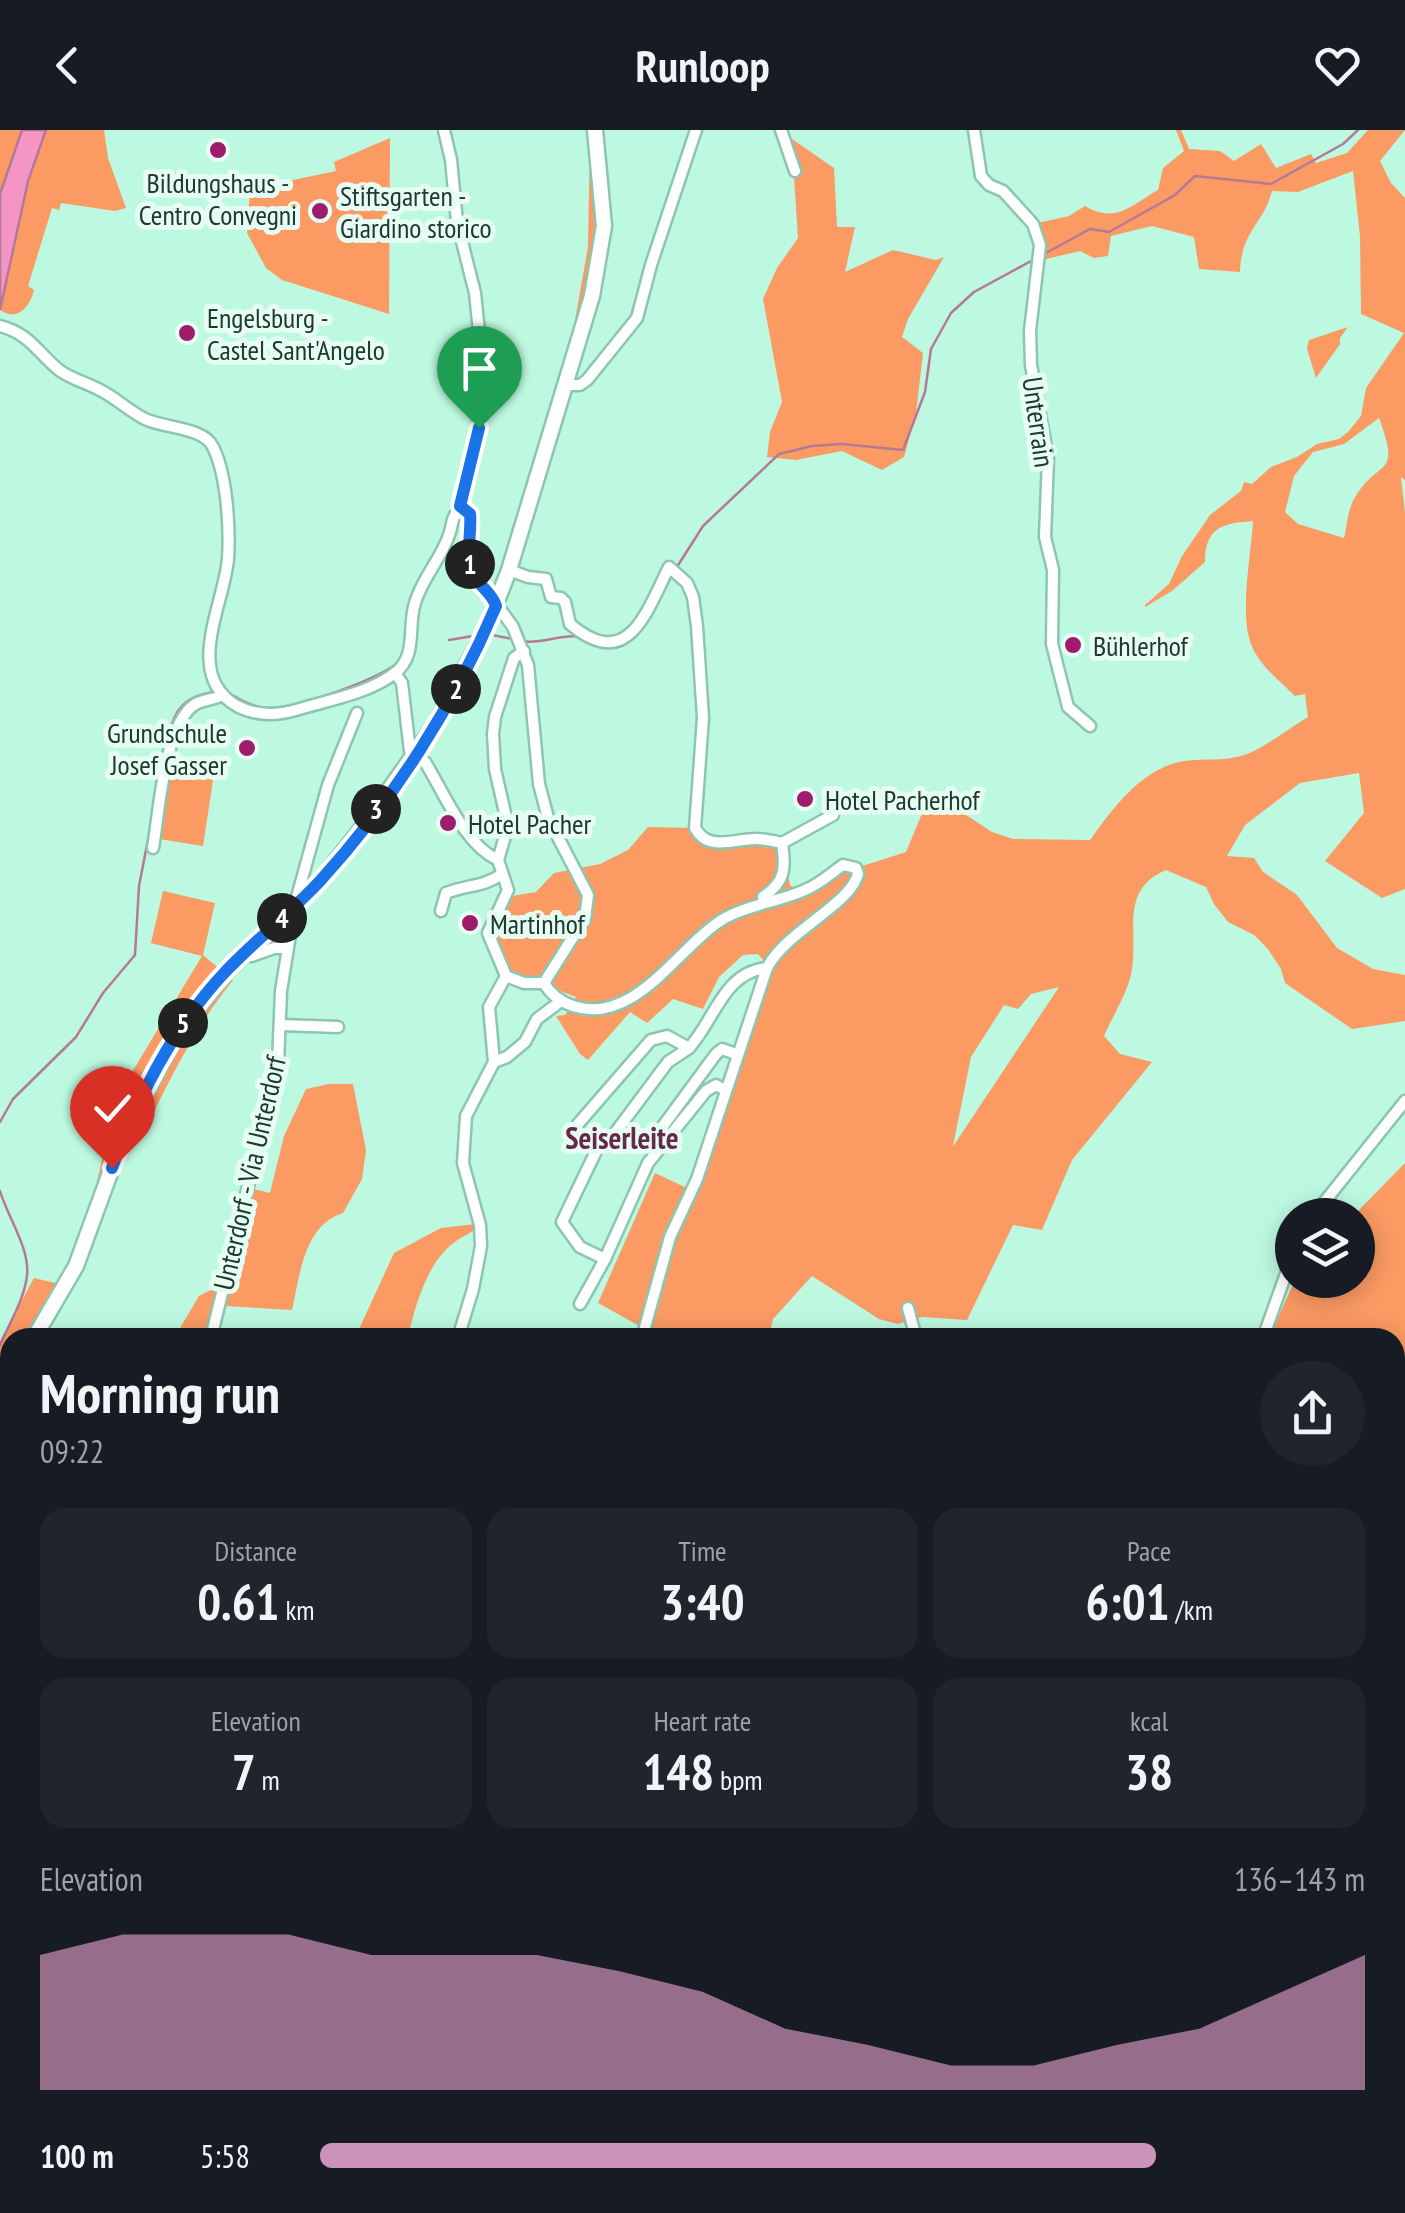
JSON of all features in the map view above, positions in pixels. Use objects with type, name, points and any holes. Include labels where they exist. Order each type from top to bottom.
[{"type":"main road","points":[[40,1328],[76,1266],[124,1135],[156,1068],[189,1015],[320,880],[360,831],[435,726],[484,635],[509,570],[592,296],[602,247],[603,194],[595,130]]},
{"type":"street","points":[[444,130],[457,222],[475,292],[485,389],[460,499],[461,510]]},
{"type":"street","points":[[565,385],[587,380],[638,318],[696,130]]},
{"type":"street","points":[[781,130],[796,171]]},
{"type":"street","name":"Unterrain","points":[[974,130],[981,176],[1003,191],[1033,224],[1039,256],[1030,365],[1048,458],[1045,537],[1053,570],[1052,644],[1068,707],[1090,726]]},
{"type":"street","points":[[0,326],[26,335],[60,371],[103,391],[142,418],[203,436],[212,443],[223,487],[228,556],[224,591],[208,650],[210,668],[223,695],[251,712],[268,715],[368,689],[395,673],[411,648],[413,608],[418,594],[445,546],[453,516],[461,510]]},
{"type":"street","points":[[461,510],[470,514],[470,567],[493,596],[524,650],[533,693],[539,784],[548,818],[588,896],[585,918],[544,984]]},
{"type":"street","points":[[509,570],[546,579],[551,596],[566,602],[574,628],[616,644],[631,634],[673,571],[688,583],[694,597],[703,718],[695,828],[700,838],[709,843],[760,838],[782,843],[833,815]]},
{"type":"street","points":[[524,650],[514,658],[494,717],[495,769],[508,826],[498,860],[508,890],[488,932],[506,976],[524,983],[544,984],[561,1001],[586,1010],[629,999],[664,973],[708,928],[730,915],[801,892],[843,865],[856,868],[858,874],[854,884],[820,917],[788,939],[767,968],[697,1179],[670,1238],[645,1328]]},
{"type":"street","points":[[395,673],[402,683],[410,751]]},
{"type":"street","points":[[297,897],[328,785],[360,715],[348,694]]},
{"type":"street","points":[[153,848],[168,755],[180,722],[196,703],[223,695]]},
{"type":"street","points":[[425,762],[461,820],[464,833],[498,860]]},
{"type":"street","points":[[764,902],[763,897],[777,888],[784,877],[782,843]]},
{"type":"street","points":[[440,911],[446,893],[491,882],[502,874]]},
{"type":"street","name":"Unterdorf - Via Unterdorf","points":[[214,1328],[270,1104],[292,923]]},
{"type":"street","points":[[246,952],[252,956],[286,948]]},
{"type":"street","points":[[612,1136],[668,1062],[688,1048],[736,980],[750,970],[767,968]]},
{"type":"street","points":[[494,1062],[489,1008],[506,976]]},
{"type":"street","points":[[461,1328],[480,1246],[480,1225],[462,1163],[466,1116],[494,1062],[525,1042],[537,1020],[561,1001]]},
{"type":"street","points":[[282,1025],[338,1028]]},
{"type":"street","points":[[578,1124],[651,1040],[667,1036],[688,1048]]},
{"type":"street","points":[[649,1144],[716,1054],[722,1048],[736,1054]]},
{"type":"street","points":[[580,1304],[605,1260],[648,1163],[706,1091],[716,1084],[725,1090]]},
{"type":"street","points":[[1328,1198],[1405,1101]]},
{"type":"street","points":[[600,1143],[562,1222],[580,1247],[605,1260]]},
{"type":"street","points":[[1266,1328],[1277,1298]]},
{"type":"street","points":[[908,1308],[913,1328]]},
{"type":"shaded area","points":[[0,130],[22,130],[0,194]]},
{"type":"shaded area","points":[[22,130],[46,130],[28,181],[0,310],[0,194]]},
{"type":"shaded area","points":[[46,130],[104,130],[108,158],[126,208],[115,211],[61,203],[59,210],[52,208],[28,286],[34,290],[32,296],[22,311],[6,313],[0,310],[28,181]]},
{"type":"shaded area","points":[[779,130],[834,168],[837,227],[855,227],[845,272],[893,250],[936,260],[944,257],[908,319],[902,337],[923,353],[916,413],[904,457],[882,470],[842,451],[796,460],[767,457],[770,432],[782,402],[763,299],[777,268],[798,238],[794,177]]},
{"type":"shaded area","points":[[1176,130],[1181,130],[1189,149],[1220,151],[1234,161],[1261,144],[1276,168],[1311,154],[1316,163],[1347,153],[1368,130],[1405,130],[1380,161],[1391,183],[1405,198],[1405,480],[1401,477],[1405,513],[1405,889],[1382,898],[1325,861],[1364,813],[1359,773],[1300,783],[1245,825],[1227,856],[1254,858],[1263,872],[1297,895],[1337,948],[1373,969],[1405,975],[1405,1021],[1352,1029],[1285,983],[1268,949],[1254,935],[1228,922],[1206,887],[1166,870],[1142,888],[1137,899],[1130,977],[1104,1036],[1120,1054],[1152,1062],[1072,1160],[1042,1230],[1013,1225],[967,1320],[922,1317],[898,1324],[879,1319],[812,1276],[773,1319],[771,1328],[643,1328],[598,1303],[655,1173],[691,1190],[771,969],[758,954],[743,955],[719,977],[703,1009],[673,999],[647,1023],[630,1012],[588,1060],[556,1016],[565,1015],[576,997],[506,970],[488,927],[507,897],[536,892],[554,873],[600,864],[628,850],[648,827],[695,828],[700,838],[782,843],[790,885],[801,892],[838,868],[856,868],[906,852],[931,792],[992,832],[1013,839],[1090,840],[1119,803],[1155,772],[1184,761],[1247,754],[1308,717],[1305,694],[1295,696],[1276,678],[1250,641],[1246,598],[1253,521],[1217,529],[1208,542],[1205,562],[1172,591],[1145,605],[1169,584],[1182,556],[1210,515],[1241,491],[1244,482],[1252,484],[1271,467],[1348,432],[1361,416],[1366,388],[1404,333],[1361,314],[1360,236],[1353,171],[1298,192],[1272,191],[1244,247],[1240,272],[1199,269],[1194,237],[1152,226],[1111,236],[1108,256],[1094,258],[1080,251],[1038,261],[1033,224],[1069,216],[1085,206],[1106,213],[1123,211],[1158,190],[1163,168],[1184,151]],"holes":[[[1379,418],[1388,460],[1354,499],[1344,538],[1298,524],[1285,512],[1294,476],[1313,452],[1344,444]],[[1059,987],[954,1145],[971,1057],[1004,1005],[1018,1009],[1031,994]]]},
{"type":"shaded area","points":[[590,132],[598,201],[596,254],[564,382],[588,247]]},
{"type":"shaded area","name":"Stiftsgarten - Giardino storico","points":[[390,138],[389,314],[282,280],[266,268],[247,233],[250,189],[336,171],[334,162]]},
{"type":"shaded area","points":[[1348,327],[1316,378],[1307,349],[1309,340]]},
{"type":"shaded area","points":[[171,761],[215,767],[203,846],[159,839]]},
{"type":"shaded area","points":[[163,891],[215,903],[203,955],[233,980],[194,1037],[141,1137],[122,1129],[92,1202],[117,1097],[202,956],[151,943]]},
{"type":"shaded area","points":[[353,1084],[366,1150],[362,1179],[343,1213],[330,1219],[312,1240],[301,1267],[292,1310],[226,1306],[219,1328],[180,1328],[199,1296],[219,1286],[245,1187],[270,1193],[284,1136],[306,1089]]},
{"type":"shaded area","points":[[1405,1163],[1405,1328],[1273,1328],[1287,1298],[1375,1298],[1375,1198],[1371,1198]]},
{"type":"shaded area","points":[[483,1223],[451,1245],[435,1264],[410,1328],[360,1328],[394,1253],[441,1228]]},
{"type":"shaded area","points":[[34,1278],[60,1284],[35,1328],[7,1328]]},
{"type":"waterway","points":[[1044,254],[1090,229],[1109,232],[1175,195],[1195,176],[1271,184],[1343,144],[1358,130]]},
{"type":"waterway","points":[[675,570],[703,526],[779,454],[842,444],[903,450],[925,392],[931,349],[951,313],[974,292],[1033,260]]},
{"type":"waterway","points":[[663,592],[671,577]]},
{"type":"waterway","points":[[449,640],[479,635]]},
{"type":"waterway","points":[[492,635],[513,639]]},
{"type":"waterway","points":[[602,646],[620,647],[634,636]]},
{"type":"waterway","points":[[521,641],[582,637]]},
{"type":"waterway","points":[[234,696],[262,708],[285,706],[359,683],[401,660]]},
{"type":"waterway","points":[[168,738],[182,706],[195,697],[214,692]]},
{"type":"waterway","points":[[0,1122],[13,1099],[76,1037],[103,993],[135,955],[139,886],[152,819]]},
{"type":"waterway","points":[[0,1191],[27,1265],[23,1294],[8,1328]]},
{"type":"place","name":"Bildungshaus - Centro Convegni","points":[[218,150]]},
{"type":"place","name":"Stiftsgarten - Giardino storico","points":[[320,211]]},
{"type":"place","name":"Engelsburg - Castel Sant'Angelo","points":[[187,333]]},
{"type":"place","name":"Bühlerhof","points":[[1073,645]]},
{"type":"place","name":"Grundschule Josef Gasser","points":[[247,748]]},
{"type":"place","name":"Hotel Pacherhof","points":[[805,799]]},
{"type":"place","name":"Hotel Pacher","points":[[448,823]]},
{"type":"place","name":"Martinhof","points":[[470,923]]},
{"type":"district","name":"Seiserleite","points":[[622,1137]]},
{"type":"route","points":[[112,1168],[137,1105],[189,1015],[349,845],[411,763],[481,640],[496,606],[493,596],[470,567],[470,514],[460,506],[479,428]]}]
